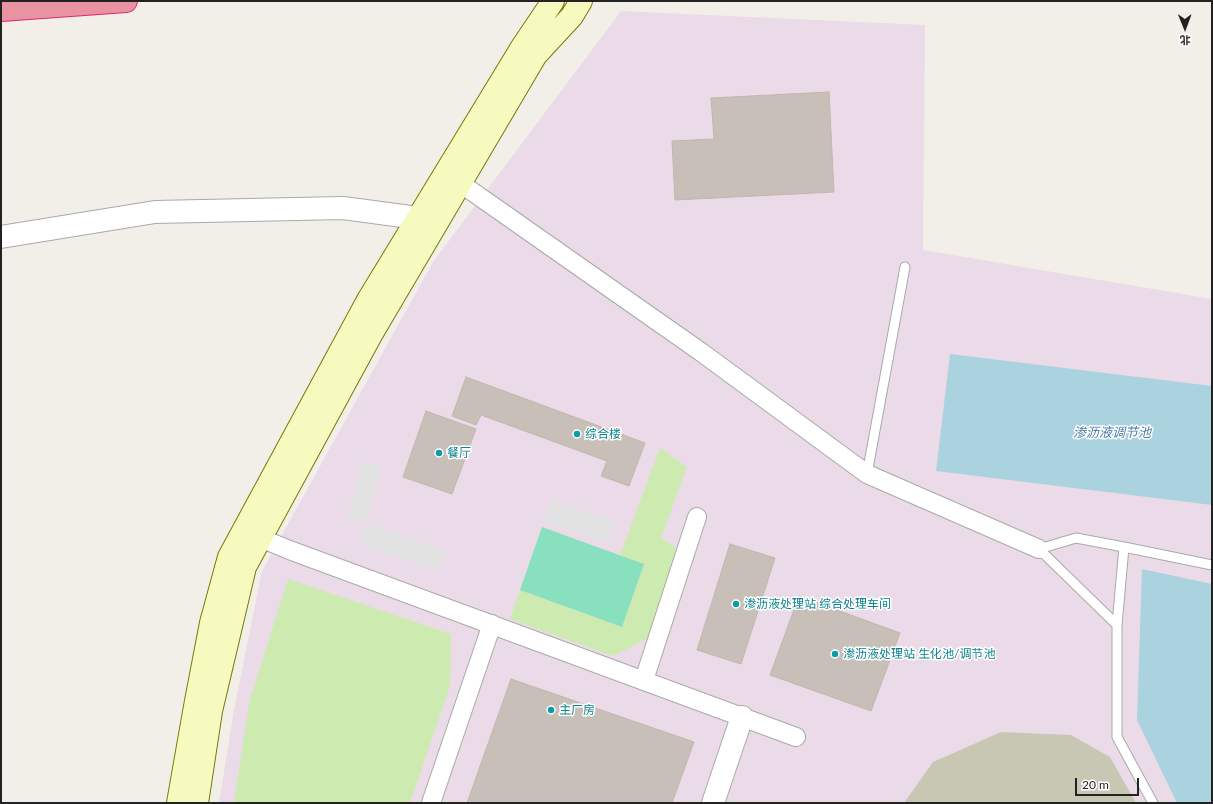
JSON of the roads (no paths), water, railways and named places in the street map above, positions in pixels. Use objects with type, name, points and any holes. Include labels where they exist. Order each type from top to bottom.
[{"type":"highway","points":[[1,10],[126,1]]},
{"type":"main road","points":[[178,803],[211,623],[229,557],[252,534],[460,183],[529,51],[553,1]]},
{"type":"main road","points":[[197,803],[212,711],[252,534],[368,300],[418,218],[529,51],[572,16],[581,1]]},
{"type":"street","points":[[460,183],[701,352],[867,474],[1038,549]]},
{"type":"street","points":[[1,237],[155,212],[343,208],[418,218]]},
{"type":"street","points":[[644,680],[697,517]]},
{"type":"street","points":[[252,534],[796,736]]},
{"type":"street","points":[[431,803],[492,624]]},
{"type":"street","points":[[713,803],[742,716]]},
{"type":"lane","points":[[867,474],[905,267]]},
{"type":"lane","points":[[1117,625],[1038,549],[1076,538],[1212,565]]},
{"type":"lane","points":[[1124,547],[1117,625],[1117,737],[1153,803]]},
{"type":"water","name":"渗沥液调节池","points":[[950,354],[1212,386],[1212,505],[936,471]]},
{"type":"water","points":[[1142,569],[1212,584],[1212,803],[1177,803],[1137,720]]},
{"type":"place","name":"综合楼","points":[[577,434]]},
{"type":"place","name":"餐厅","points":[[439,453]]},
{"type":"place","name":"渗沥液处理站 综合处理车间","points":[[736,604]]},
{"type":"place","name":"渗沥液处理站 生化池/调节池","points":[[835,654]]},
{"type":"place","name":"主厂房","points":[[551,710]]}]
